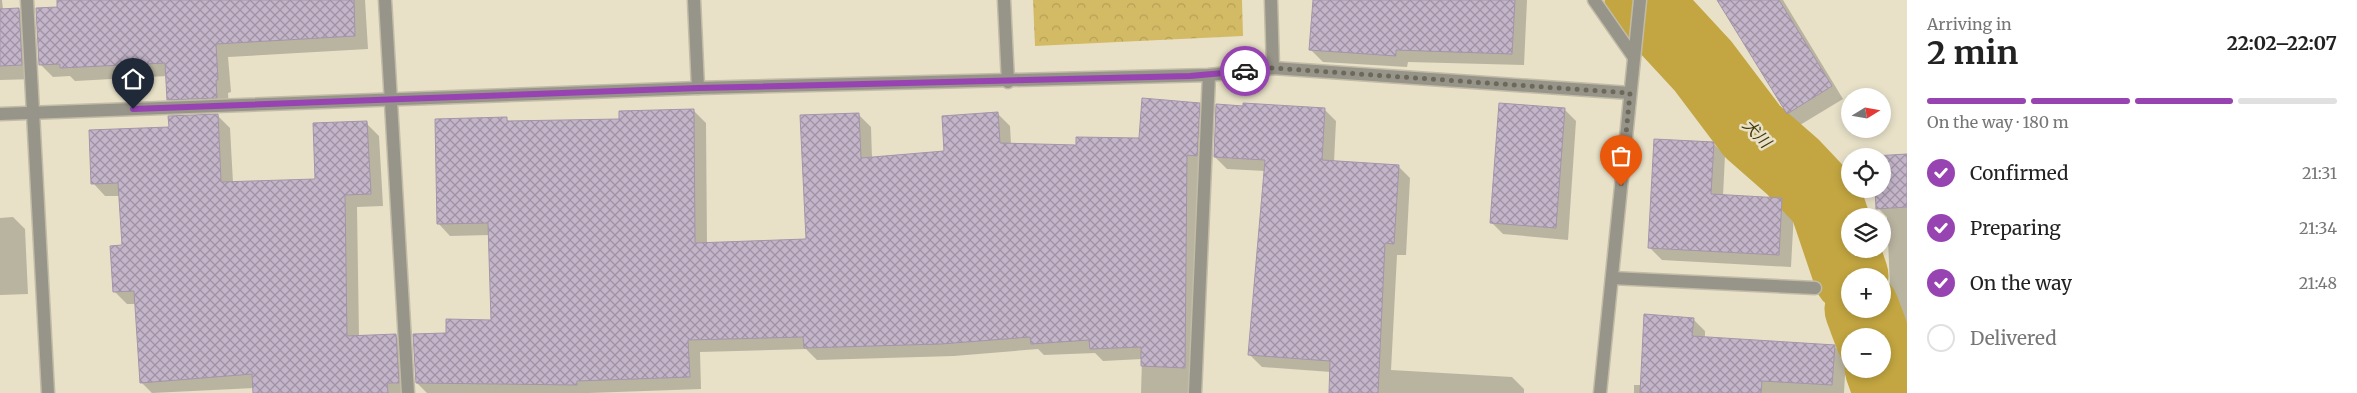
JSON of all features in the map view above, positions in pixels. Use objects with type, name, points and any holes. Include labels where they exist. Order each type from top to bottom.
[{"type":"street","points":[[27,0],[48,393]]},
{"type":"street","points":[[385,0],[408,393]]},
{"type":"street","points":[[694,0],[698,88]]},
{"type":"street","points":[[1004,0],[1008,82]]},
{"type":"street","points":[[1271,0],[1273,68]]},
{"type":"street","points":[[1594,0],[1634,56]]},
{"type":"street","points":[[1600,393],[1640,0]]},
{"type":"street","points":[[0,114],[698,88],[1008,82],[1209,75],[1273,68],[1630,93]]},
{"type":"street","points":[[1195,393],[1209,75]]},
{"type":"street","points":[[1612,278],[1814,288]]},
{"type":"green space","points":[[1033,0],[1242,0],[1243,36],[1035,46]]},
{"type":"building","points":[[57,0],[354,0],[355,36],[216,44],[217,98],[167,100],[165,63],[60,68],[60,64],[39,65],[36,8],[57,7]]},
{"type":"building","points":[[1313,0],[1515,0],[1512,54],[1396,50],[1396,56],[1309,50]]},
{"type":"building","points":[[1717,0],[1779,0],[1832,86],[1787,114]]},
{"type":"building","points":[[19,8],[22,65],[0,66],[0,9]]},
{"type":"building","points":[[1142,98],[1200,103],[1197,156],[1187,155],[1185,368],[1141,366],[1141,347],[1090,349],[1089,340],[1031,344],[1030,337],[941,344],[804,348],[803,337],[688,340],[690,377],[577,381],[577,385],[416,383],[413,334],[446,333],[446,319],[491,320],[488,223],[437,224],[435,119],[507,117],[507,121],[619,119],[619,111],[694,109],[695,243],[806,239],[800,115],[859,113],[861,158],[944,151],[942,116],[998,112],[1000,143],[1076,145],[1076,137],[1139,138]]},
{"type":"building","points":[[1243,103],[1325,108],[1322,160],[1399,165],[1394,244],[1385,243],[1378,393],[1329,393],[1330,361],[1248,355],[1265,160],[1214,157],[1216,104],[1243,106]]},
{"type":"building","points":[[1499,103],[1565,108],[1556,228],[1490,223]]},
{"type":"building","points":[[218,114],[221,182],[315,179],[313,123],[367,121],[371,194],[345,195],[347,336],[396,334],[399,383],[387,383],[388,393],[253,393],[252,374],[140,383],[134,291],[113,292],[110,246],[122,245],[118,183],[91,184],[89,130],[169,127],[168,116]]},
{"type":"building","points":[[1654,139],[1714,142],[1711,194],[1782,198],[1779,255],[1648,248]]},
{"type":"building","points":[[1907,154],[1907,207],[1876,208],[1875,198],[1891,198],[1891,155]]},
{"type":"building","points":[[1644,314],[1694,318],[1692,336],[1835,345],[1832,385],[1762,381],[1761,393],[1640,393]]},
{"type":"waterway","name":"犬川","points":[[1642,0],[1703,66],[1752,131],[1793,167],[1826,202],[1848,268]]},
{"type":"waterway","name":"犬川","points":[[1865,318],[1869,328]]},
{"type":"waterway","name":"犬川","points":[[1886,378],[1891,393]]},
{"type":"way so far","points":[[1245,71],[1273,68],[1630,93],[1621,186]]},
{"type":"route","points":[[133,109],[698,88],[1190,76],[1245,71]]}]
